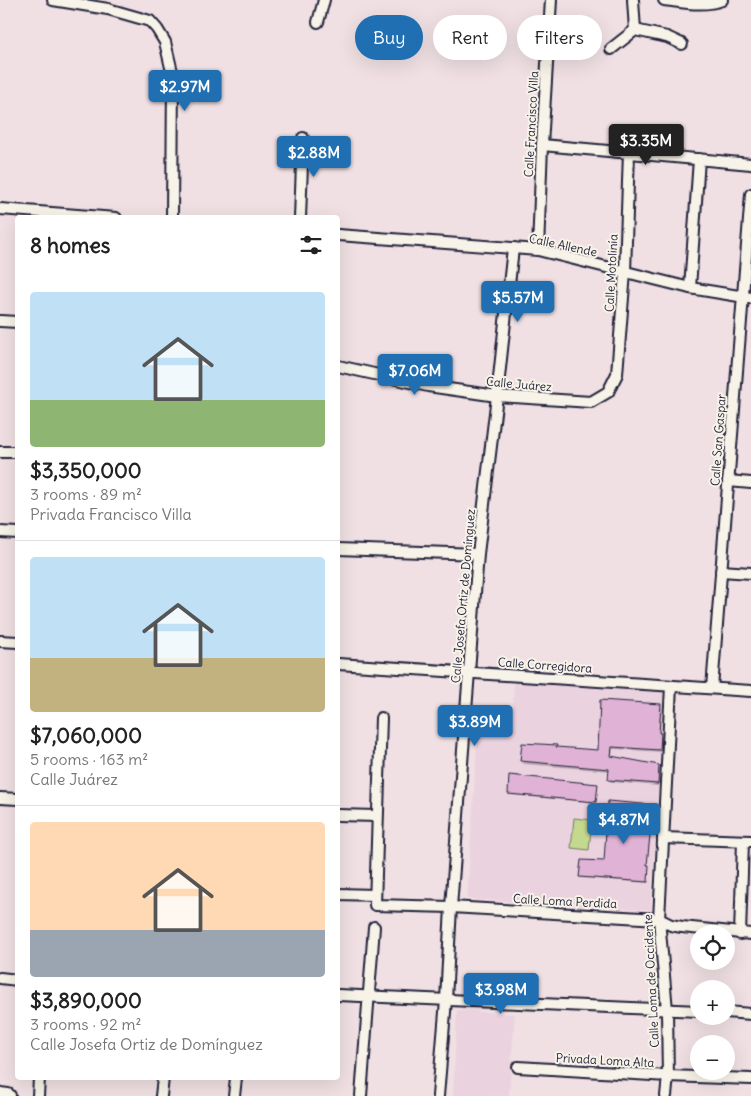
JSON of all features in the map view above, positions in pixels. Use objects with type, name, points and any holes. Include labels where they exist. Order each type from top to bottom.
[{"type":"street","points":[[53,0],[109,5],[150,21],[158,29],[165,42],[173,76],[172,215]]},
{"type":"street","points":[[318,22],[324,0]]},
{"type":"street","name":"Calle Francisco Villa","points":[[538,250],[542,144],[551,0]]},
{"type":"street","points":[[633,0],[635,30]]},
{"type":"street","points":[[664,0],[705,4],[722,0]]},
{"type":"street","points":[[635,30],[667,37],[682,44]]},
{"type":"street","points":[[611,49],[635,30]]},
{"type":"street","points":[[300,215],[303,138]]},
{"type":"street","points":[[542,144],[751,164]]},
{"type":"street","name":"Calle Motolinía","points":[[608,392],[617,374],[625,272],[628,152]]},
{"type":"street","points":[[690,288],[699,159]]},
{"type":"street","name":"Calle San Gaspar","points":[[712,688],[728,481],[746,298],[751,194]]},
{"type":"street","points":[[0,209],[77,215]]},
{"type":"street","name":"Calle Allende","points":[[340,235],[538,250],[690,288],[746,298]]},
{"type":"street","name":"Calle Josefa Ortiz de Domínguez","points":[[438,1096],[478,554],[513,248]]},
{"type":"street","points":[[0,321],[15,322]]},
{"type":"street","name":"Calle Juárez","points":[[340,366],[428,386],[497,396],[591,402],[608,392]]},
{"type":"street","points":[[728,481],[751,483]]},
{"type":"street","points":[[0,532],[15,533]]},
{"type":"street","points":[[340,549],[478,554]]},
{"type":"street","points":[[721,571],[751,572]]},
{"type":"street","points":[[0,641],[15,642]]},
{"type":"street","name":"Calle Corregidora","points":[[340,664],[751,691]]},
{"type":"street","name":"Calle Loma de Occidente","points":[[666,1096],[668,1076],[667,1010],[659,919],[670,686]]},
{"type":"street","points":[[375,900],[381,718]]},
{"type":"street","points":[[0,798],[15,799]]},
{"type":"street","points":[[340,815],[377,816]]},
{"type":"street","points":[[663,838],[747,841],[740,934]]},
{"type":"street","name":"Calle Loma Perdida","points":[[340,894],[375,900],[451,907],[659,919],[682,927],[751,934]]},
{"type":"street","points":[[362,1096],[374,926]]},
{"type":"street","points":[[0,978],[15,980]]},
{"type":"street","points":[[340,995],[690,1011]]},
{"type":"street","points":[[735,1013],[751,1014]]},
{"type":"street","name":"Privada Loma Alta","points":[[518,1067],[751,1079]]},
{"type":"street","points":[[38,1096],[39,1080]]},
{"type":"street","points":[[160,1096],[162,1080]]},
{"type":"street","points":[[234,1096],[236,1080]]},
{"type":"street","points":[[0,1095],[8,1096]]},
{"type":"shaded area","points":[[514,681],[664,690],[651,910],[467,899],[478,728],[511,730]]},
{"type":"shaded area","points":[[457,1010],[515,1014],[509,1096],[453,1096]]},
{"type":"green space","points":[[574,818],[592,820],[589,850],[571,848]]},
{"type":"building","points":[[600,700],[661,704],[660,750],[612,747],[611,756],[659,765],[658,784],[608,780],[609,769],[520,761],[522,743],[598,750]]},
{"type":"building","points":[[509,775],[598,784],[596,802],[508,794]]},
{"type":"building","points":[[608,801],[653,805],[647,865],[649,865],[648,882],[579,877],[581,860],[604,861]]}]
